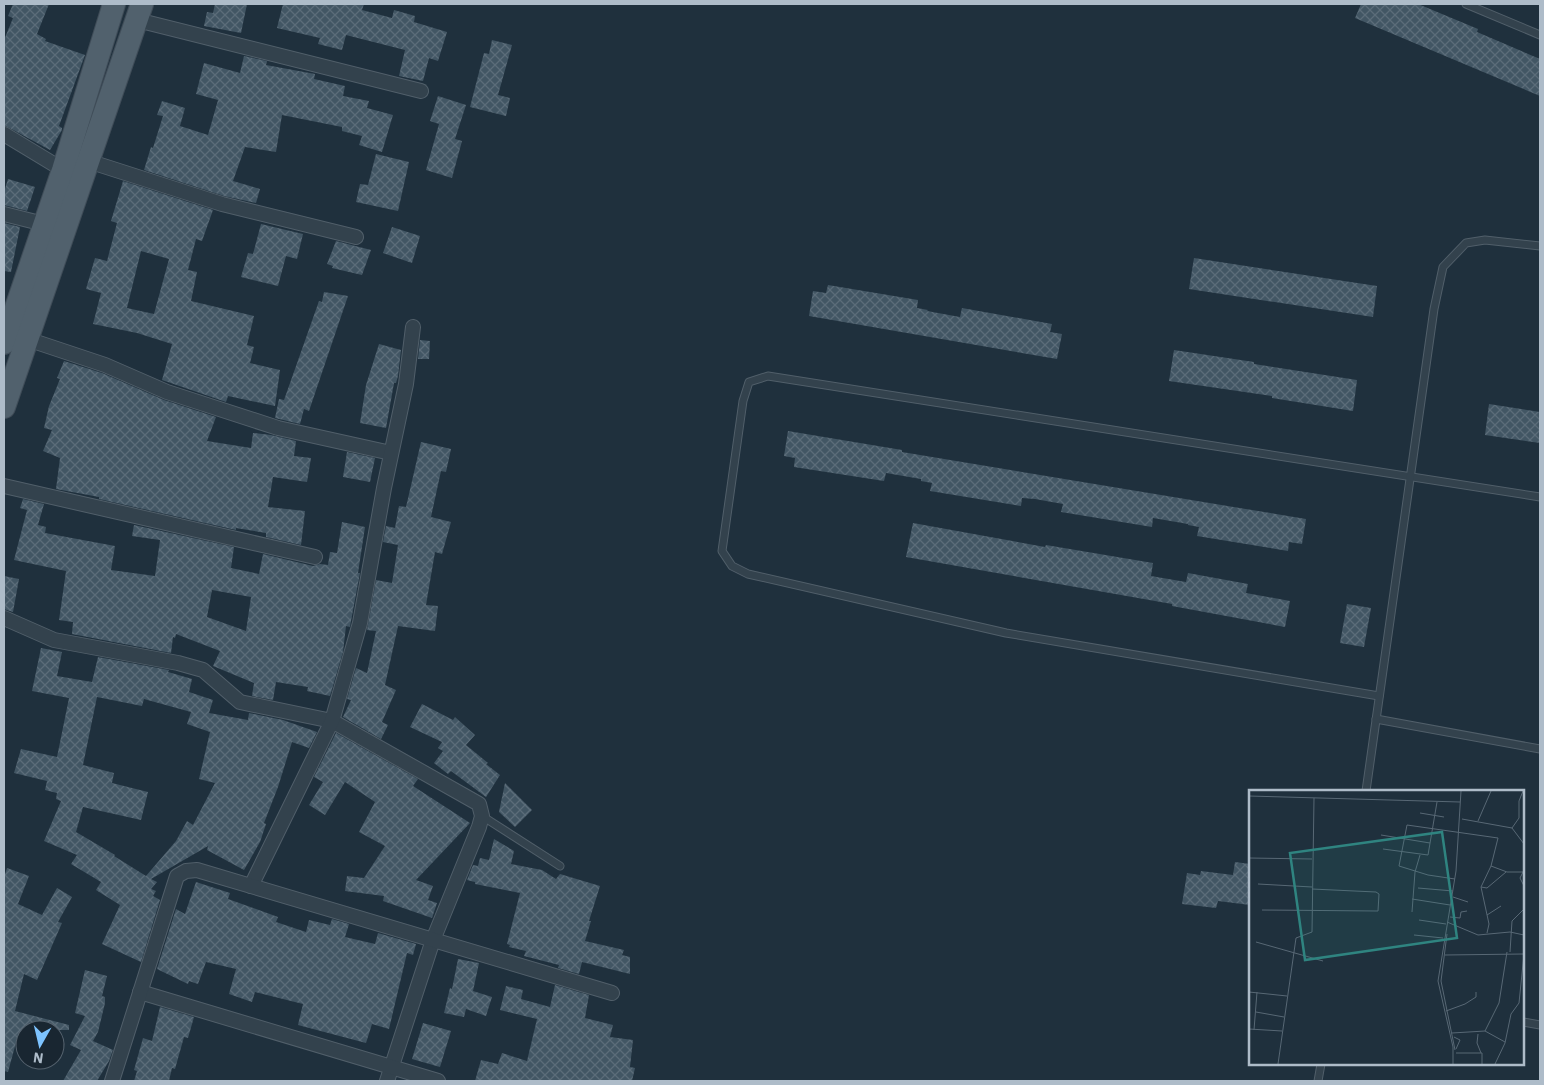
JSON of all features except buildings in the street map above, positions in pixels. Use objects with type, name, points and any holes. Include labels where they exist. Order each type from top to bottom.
[{"type":"main road","points":[[4,407],[27,339],[78,170],[114,4]]},
{"type":"main road","points":[[4,343],[44,224],[78,170],[140,12]]},
{"type":"street","points":[[140,12],[421,91]]},
{"type":"street","points":[[4,134],[78,170],[356,237]]},
{"type":"street","points":[[4,214],[44,224]]},
{"type":"street","points":[[252,886],[332,721],[360,623],[391,453],[406,384],[413,327]]},
{"type":"street","points":[[27,339],[105,365],[168,392],[278,428],[391,453]]},
{"type":"street","points":[[4,486],[315,557]]},
{"type":"street","points":[[4,618],[54,640],[169,661],[203,670],[240,702],[332,721],[479,804],[482,816],[479,827],[433,940],[387,1081]]},
{"type":"street","points":[[112,1081],[177,876],[186,871],[197,870],[612,993]]},
{"type":"street","points":[[140,992],[438,1081]]},
{"type":"lane","points":[[1466,4],[1540,35]]},
{"type":"lane","points":[[1366,790],[1434,309],[1443,267],[1466,243],[1485,240],[1540,246]]},
{"type":"lane","points":[[1379,696],[1006,633],[748,574],[732,566],[722,551],[743,401],[749,382],[768,376],[1540,497]]},
{"type":"lane","points":[[1376,719],[1540,749]]},
{"type":"lane","points":[[482,816],[560,866]]},
{"type":"lane","points":[[1524,1022],[1540,1025]]},
{"type":"lane","points":[[1318,1081],[1321,1065]]}]
